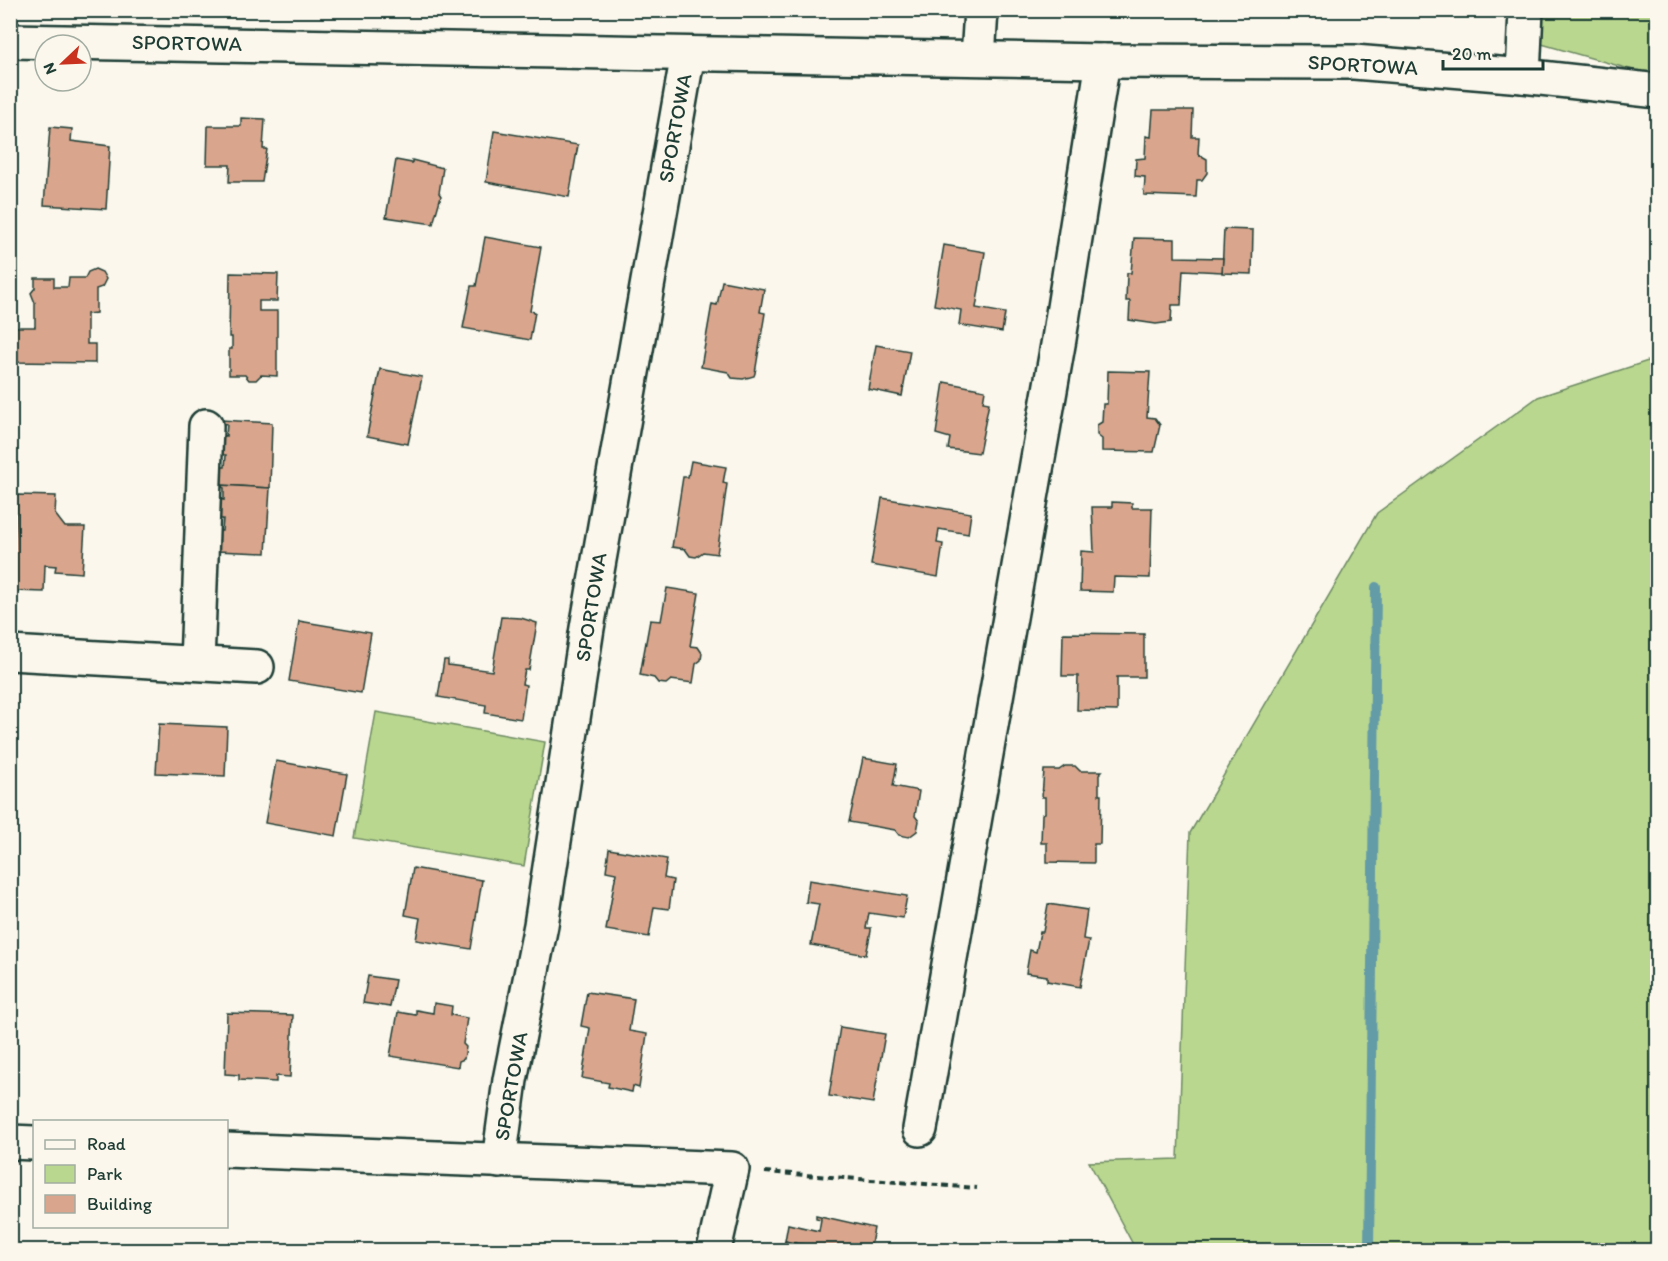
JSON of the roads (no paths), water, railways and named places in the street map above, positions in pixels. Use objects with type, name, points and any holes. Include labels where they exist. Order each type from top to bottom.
[{"type":"street","points":[[978,58],[981,10]]},
{"type":"street","points":[[1523,76],[1526,10]]},
{"type":"street","name":"SPORTOWA","points":[[10,41],[1104,62],[1354,62],[1523,76],[1658,91]]},
{"type":"street","name":"SPORTOWA","points":[[499,1161],[510,1080],[541,925],[587,628],[688,54]]},
{"type":"street","points":[[920,1129],[1059,339],[1104,62]]},
{"type":"street","points":[[197,663],[206,426]]},
{"type":"street","points":[[10,653],[257,667]]},
{"type":"street","points":[[10,1142],[33,1143]]},
{"type":"street","points":[[228,1150],[732,1169],[714,1251]]},
{"type":"waterway","points":[[1369,1250],[1376,587]]}]
